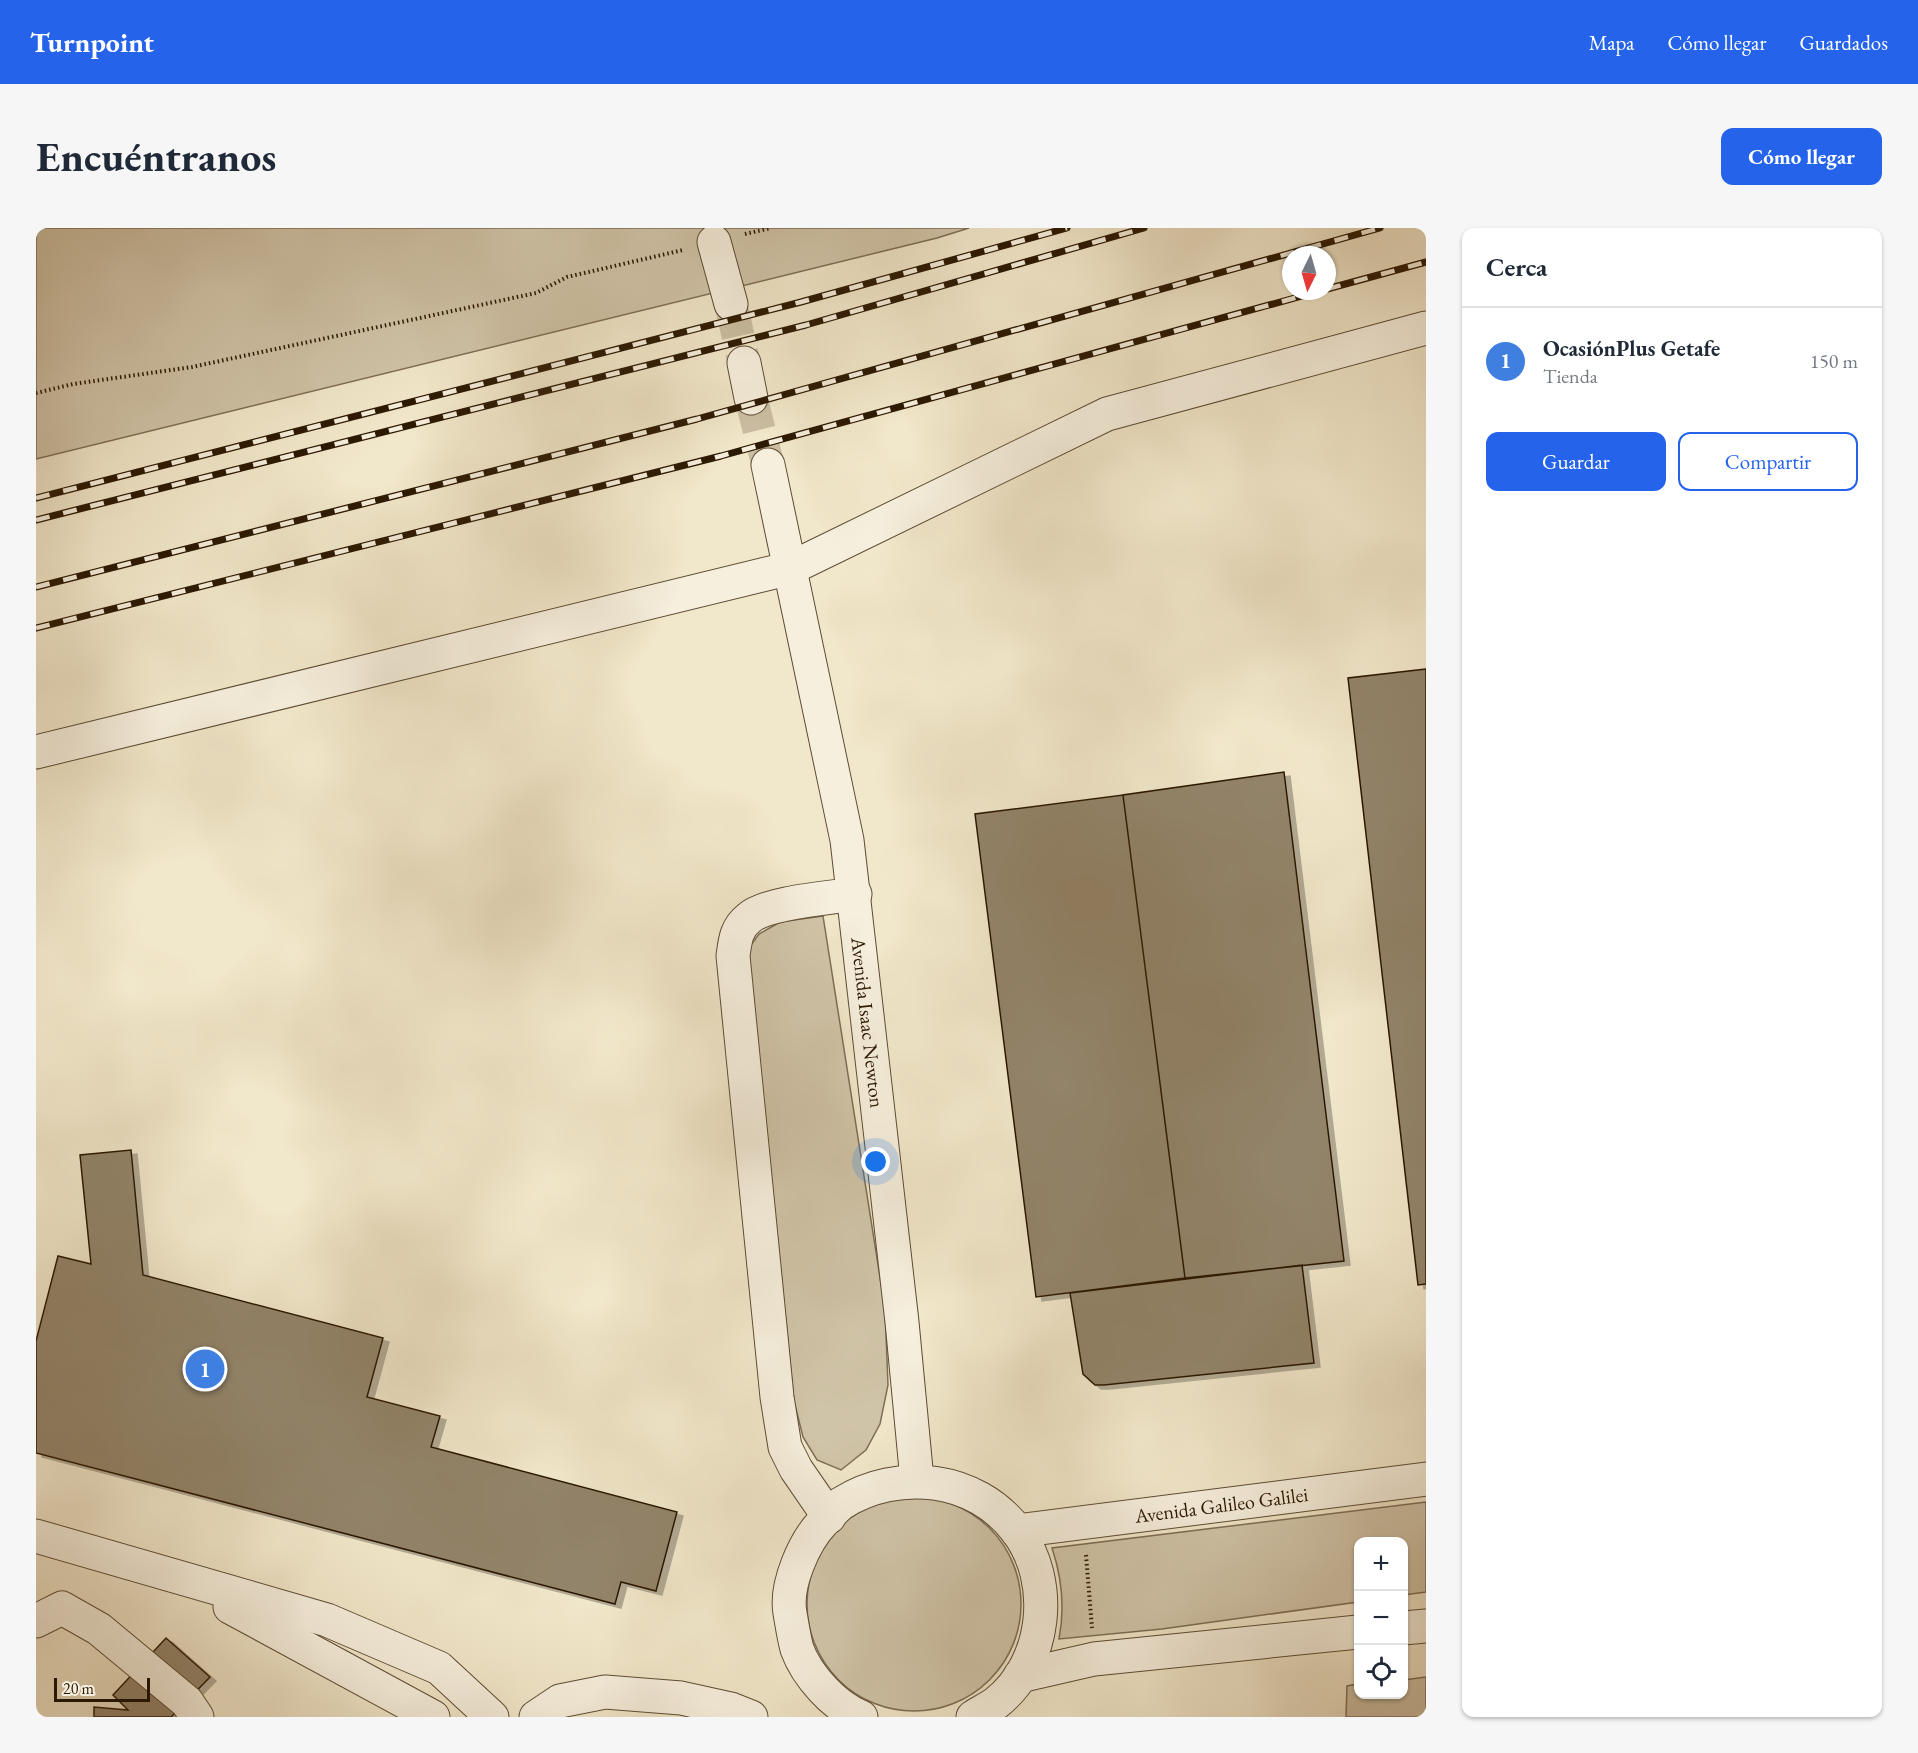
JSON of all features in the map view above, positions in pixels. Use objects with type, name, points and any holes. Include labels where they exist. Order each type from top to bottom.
[{"type":"street","points":[[714,242],[731,304]]},
{"type":"street","points":[[36,752],[791,568],[1107,414],[1426,328]]},
{"type":"street","points":[[744,363],[752,398]]},
{"type":"street","name":"Avenida Isaac Newton","points":[[768,465],[847,840],[855,894],[917,1480]]},
{"type":"street","points":[[829,1516],[796,1469],[785,1447],[777,1397],[733,956],[735,935],[747,919],[762,909],[855,894]]},
{"type":"street","name":"Avenida Galileo Galilei","points":[[1017,1531],[1426,1479]]},
{"type":"street","points":[[861,1717],[849,1712],[818,1685],[798,1650],[789,1610],[795,1570],[812,1533],[841,1504],[877,1486],[917,1480],[955,1486],[990,1504],[1017,1531],[1035,1565],[1042,1603],[1037,1641],[1020,1676],[997,1702],[973,1717]]},
{"type":"street","points":[[36,1536],[327,1620],[439,1668],[492,1717]]},
{"type":"street","points":[[165,1573],[358,1675],[432,1717]]},
{"type":"street","points":[[45,1607],[99,1629],[187,1702],[197,1717]]},
{"type":"street","points":[[1408,1628],[1426,1626]]},
{"type":"street","points":[[1020,1676],[1094,1659],[1354,1633]]},
{"type":"street","points":[[581,1717],[681,1698],[731,1709],[751,1717]]},
{"type":"street","points":[[536,1717],[560,1701],[614,1709],[640,1717]]},
{"type":"street","points":[[614,1709],[629,1717]]},
{"type":"path","points":[[36,393],[73,384],[192,367],[536,293],[567,277],[771,228]]},
{"type":"path","points":[[1083,1522],[1094,1659]]},
{"type":"shaded area","points":[[36,228],[969,228],[937,238],[36,459]]},
{"type":"shaded area","points":[[823,916],[885,1309],[888,1385],[880,1424],[866,1450],[841,1470],[817,1460],[803,1437],[794,1401],[748,949],[759,934],[780,922]]},
{"type":"shaded area","points":[[903,1497],[925,1497],[945,1501],[965,1509],[990,1528],[1009,1553],[1017,1573],[1021,1604],[1017,1635],[1009,1655],[990,1680],[965,1699],[945,1707],[925,1711],[903,1711],[883,1707],[863,1699],[831,1672],[819,1655],[811,1635],[807,1615],[807,1593],[811,1573],[819,1553],[846,1521],[863,1509],[883,1501]]},
{"type":"shaded area","points":[[1426,1502],[1426,1592],[1408,1594],[1408,1537],[1354,1537],[1354,1603],[1162,1629],[1059,1639],[1062,1593],[1052,1548]]},
{"type":"shaded area","points":[[1426,1677],[1426,1717],[1346,1717],[1347,1686],[1354,1685],[1354,1699],[1408,1699],[1408,1679]]},
{"type":"building","points":[[1426,669],[1426,1284],[1418,1285],[1348,678]]},
{"type":"building","points":[[1284,772],[1344,1261],[1185,1278],[1123,795]]},
{"type":"building","points":[[1123,795],[1185,1278],[1036,1297],[975,814]]},
{"type":"building","points":[[131,1150],[143,1275],[383,1338],[367,1397],[440,1416],[431,1447],[677,1512],[656,1591],[621,1582],[615,1604],[36,1453],[36,1341],[58,1256],[91,1264],[80,1155]]},
{"type":"building","points":[[1302,1265],[1314,1363],[1104,1385],[1095,1385],[1083,1374],[1070,1293]]},
{"type":"building","points":[[166,1638],[210,1677],[171,1717],[94,1717],[94,1707],[128,1710],[113,1695]]},
{"type":"tunnel","points":[[731,304],[744,363]]},
{"type":"tunnel","points":[[751,398],[768,465]]},
{"type":"railway","points":[[36,498],[801,302],[1067,228]]},
{"type":"railway","points":[[36,520],[806,325],[1144,228]]},
{"type":"railway","points":[[36,587],[697,419],[1380,228]]},
{"type":"railway","points":[[1336,287],[1426,262]]},
{"type":"railway","points":[[36,628],[721,456],[1287,300]]},
{"type":"place","name":"OcasiónPlus Getafe","points":[[205,1369]]}]
